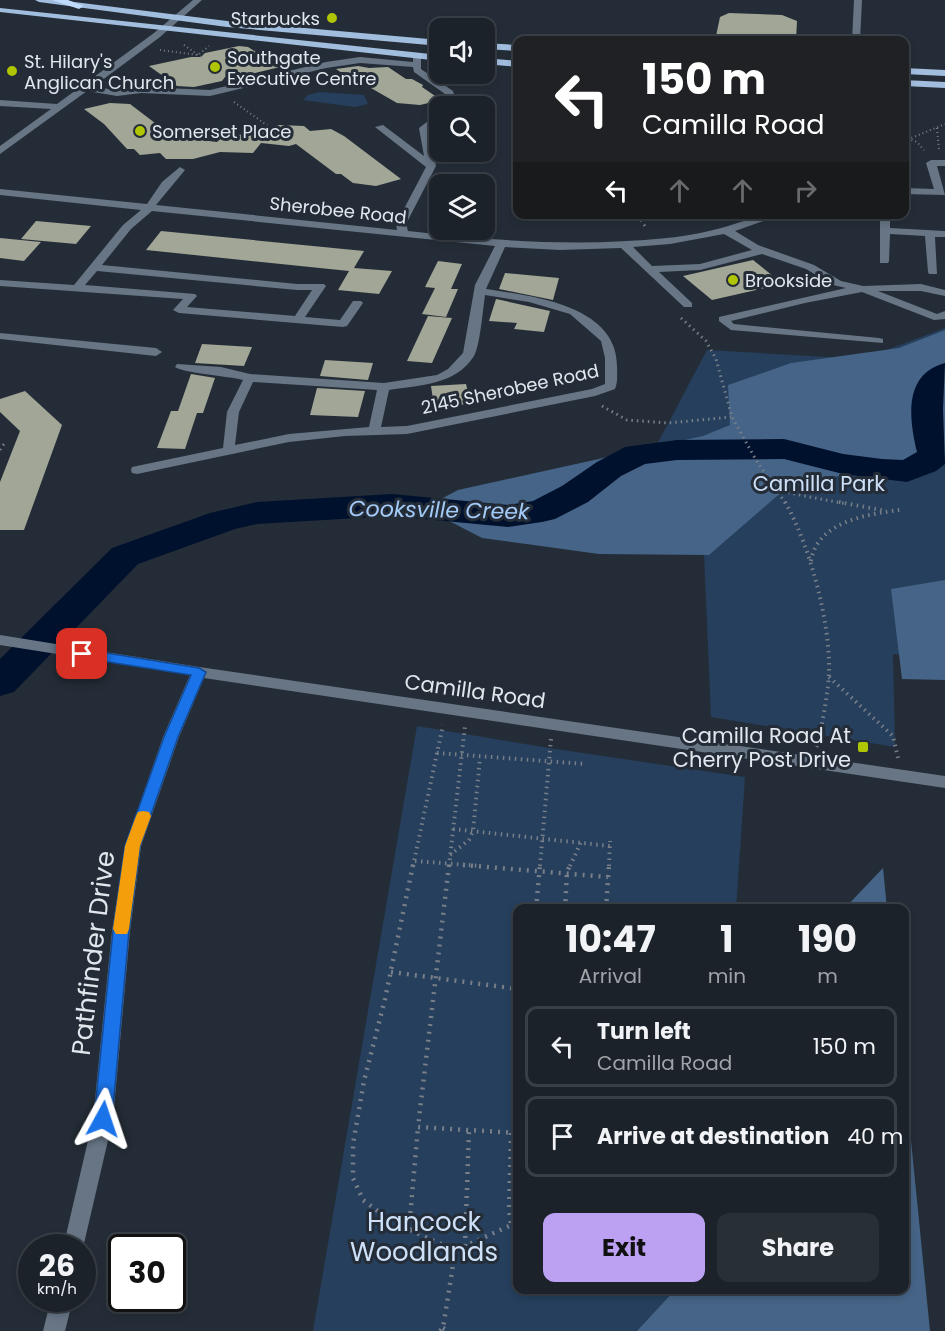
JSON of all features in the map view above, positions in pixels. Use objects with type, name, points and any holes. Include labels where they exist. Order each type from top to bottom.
[{"type":"highway","points":[[57,0],[79,6]]},
{"type":"main road","points":[[39,0],[178,18],[429,42]]},
{"type":"main road","points":[[0,10],[224,35],[418,61],[429,60]]},
{"type":"main road","points":[[495,47],[513,48]]},
{"type":"main road","points":[[495,62],[513,64]]},
{"type":"main road","points":[[909,71],[945,73]]},
{"type":"main road","points":[[909,83],[945,85]]},
{"type":"street","points":[[0,151],[164,30],[198,0]]},
{"type":"street","points":[[856,36],[858,0]]},
{"type":"street","points":[[85,88],[117,93],[141,90],[210,93],[326,65],[360,60],[418,61],[417,70],[450,93],[450,96]]},
{"type":"street","points":[[0,103],[58,107]]},
{"type":"street","points":[[429,125],[424,128],[429,155]]},
{"type":"street","points":[[380,127],[431,166]]},
{"type":"street","points":[[0,141],[12,142]]},
{"type":"street","points":[[403,234],[401,224],[431,166],[430,162]]},
{"type":"street","points":[[909,191],[943,192],[931,163],[945,163]]},
{"type":"street","points":[[77,288],[127,227],[150,207],[166,184],[180,170]]},
{"type":"street","name":"Sherobee Road","points":[[0,192],[403,234],[574,248],[664,244],[728,231],[763,219]]},
{"type":"street","points":[[884,261],[885,219]]},
{"type":"street","points":[[728,231],[763,250],[810,267],[837,283],[863,288],[938,318],[945,314]]},
{"type":"street","points":[[884,231],[945,234]]},
{"type":"street","points":[[930,234],[933,272]]},
{"type":"street","name":"2145 Sherobee Road","points":[[181,367],[221,371],[250,378],[384,387],[440,378],[452,372],[469,354],[480,291],[502,243]]},
{"type":"street","points":[[625,246],[688,305]]},
{"type":"street","points":[[649,269],[700,267],[763,250]]},
{"type":"street","points":[[94,267],[297,287],[320,286],[298,320]]},
{"type":"street","points":[[0,283],[192,296],[179,310],[343,324],[357,303]]},
{"type":"street","points":[[879,341],[731,327],[723,319],[863,288],[927,286],[945,292]]},
{"type":"street","name":"2145 Sherobee Road","points":[[137,470],[289,438],[345,432],[407,430],[583,395],[611,386],[611,358],[606,340],[574,312],[556,306],[480,291]]},
{"type":"street","points":[[0,336],[156,352]]},
{"type":"street","points":[[229,450],[228,434],[239,393],[250,378]]},
{"type":"street","points":[[374,431],[384,387]]},
{"type":"street","name":"Camilla Road","points":[[0,640],[199,672],[945,782]]},
{"type":"street","name":"Pathfinder Drive","points":[[77,1234],[103,1119],[121,931],[133,846],[171,737],[199,672]]},
{"type":"street","points":[[54,1331],[59,1312]]},
{"type":"path","points":[[158,50],[199,56],[224,35]]},
{"type":"path","points":[[182,43],[199,56]]},
{"type":"path","points":[[232,101],[268,126]]},
{"type":"path","points":[[909,138],[945,124]]},
{"type":"path","points":[[937,128],[939,151]]},
{"type":"path","points":[[909,138],[924,150]]},
{"type":"path","points":[[641,219],[650,232]]},
{"type":"path","points":[[681,318],[706,341],[716,359],[732,417],[756,460],[786,503],[800,529],[811,562],[829,649],[829,676],[819,742],[809,761]]},
{"type":"path","points":[[583,395],[627,420],[668,423],[732,417]]},
{"type":"path","points":[[0,450],[4,444]]},
{"type":"path","points":[[772,485],[789,493],[886,511]]},
{"type":"path","points":[[811,562],[817,542],[831,530],[849,521],[886,511],[900,510]]},
{"type":"path","points":[[829,676],[893,736],[902,775]]},
{"type":"path","points":[[447,708],[391,972],[364,1081],[353,1144],[353,1178],[363,1200],[399,1225],[444,1245],[465,1246],[513,1223]]},
{"type":"path","points":[[409,1229],[418,1127],[467,711]]},
{"type":"path","points":[[536,904],[553,724]]},
{"type":"path","points":[[437,753],[586,765]]},
{"type":"path","points":[[450,855],[469,840],[473,831],[480,758]]},
{"type":"path","points":[[453,829],[610,843],[606,904]]},
{"type":"path","points":[[565,904],[567,872],[581,842]]},
{"type":"path","points":[[415,861],[539,869],[608,877]]},
{"type":"path","points":[[391,972],[513,988]]},
{"type":"path","points":[[418,1127],[511,1133],[509,1210],[513,1220]]},
{"type":"path","points":[[465,1246],[469,1130]]},
{"type":"path","points":[[444,1330],[456,1246]]},
{"type":"green space","points":[[320,92],[364,95],[368,104],[355,107],[303,100],[308,95]]},
{"type":"green space","name":"Camilla Park","points":[[945,328],[945,660],[893,654],[895,747],[711,717],[703,530],[616,522],[707,350],[863,359]]},
{"type":"green space","name":"Hancock Woodlands","points":[[417,726],[745,777],[736,904],[513,904],[513,1294],[792,1294],[813,1331],[313,1331]]},
{"type":"shaded area","points":[[945,330],[945,457],[870,468],[784,490],[709,555],[599,554],[482,538],[424,508],[458,490],[703,436],[730,425],[728,385],[791,363],[899,348]]},
{"type":"shaded area","points":[[945,580],[945,680],[902,679],[891,589]]},
{"type":"shaded area","points":[[883,868],[887,904],[849,904]]},
{"type":"shaded area","points":[[909,1120],[930,1331],[637,1331],[671,1294],[909,1294]]},
{"type":"building","points":[[729,13],[782,15],[797,21],[796,36],[716,36],[720,17]]},
{"type":"building","name":"Southgate Executive Centre","points":[[239,46],[248,47],[280,67],[235,78],[225,77],[222,81],[194,87],[177,86],[149,66],[201,57],[205,53]]},
{"type":"building","points":[[358,66],[388,67],[406,79],[412,79],[423,85],[422,87],[435,96],[429,96],[429,103],[420,105],[397,103],[364,84],[358,84],[336,69]]},
{"type":"building","points":[[110,103],[130,104],[176,139],[217,142],[224,134],[239,135],[279,125],[304,126],[310,131],[331,129],[344,136],[401,179],[376,186],[353,183],[341,174],[336,174],[296,144],[289,146],[261,143],[253,153],[220,152],[193,159],[166,159],[160,153],[140,155],[134,149],[127,149],[104,124],[84,109]]},
{"type":"building","points":[[36,221],[91,226],[76,244],[21,239]]},
{"type":"building","points":[[161,231],[364,251],[354,268],[392,271],[379,294],[338,290],[349,271],[146,250]]},
{"type":"building","points":[[0,238],[41,242],[24,261],[0,258]]},
{"type":"building","name":"Brookside","points":[[753,260],[783,284],[712,300],[683,276]]},
{"type":"building","points":[[438,261],[462,264],[451,289],[458,289],[446,317],[422,314],[435,288],[425,287]]},
{"type":"building","points":[[505,273],[559,278],[553,300],[499,289]]},
{"type":"building","points":[[496,299],[550,311],[544,332],[514,329],[517,323],[489,321]]},
{"type":"building","points":[[428,316],[452,318],[432,363],[407,361]]},
{"type":"building","points":[[202,344],[252,347],[244,366],[195,363]]},
{"type":"building","points":[[325,360],[373,363],[368,380],[320,376]]},
{"type":"building","points":[[191,374],[215,378],[203,413],[197,413],[185,449],[157,448],[171,411],[178,411]]},
{"type":"building","points":[[466,384],[471,404],[434,406],[431,386]]},
{"type":"building","points":[[317,388],[365,391],[358,417],[310,415]]},
{"type":"building","points":[[25,391],[62,425],[24,530],[0,530],[0,482],[20,431],[0,412],[0,399]]},
{"type":"waterway","name":"Cooksville Creek","points":[[0,683],[125,556],[223,521],[257,513],[392,505],[508,516],[542,511],[575,494],[609,469],[637,454],[677,450],[784,449],[843,464],[907,471],[924,464],[935,455],[926,409],[931,391],[939,376],[945,373]]},
{"type":"slow traffic","points":[[121,929],[133,846],[143,816]]},
{"type":"place","name":"Starbucks","points":[[332,18]]},
{"type":"place","name":"Southgate Executive Centre","points":[[215,67]]},
{"type":"place","name":"St. Hilary's Anglican Church","points":[[12,71]]},
{"type":"place","name":"Somerset Place","points":[[140,131]]},
{"type":"place","name":"Brookside","points":[[733,280]]},
{"type":"place","name":"Camilla Road At Cherry Post Drive","points":[[863,747]]},
{"type":"route","points":[[82,654],[199,672],[171,737],[133,846],[121,931],[103,1119]]}]
